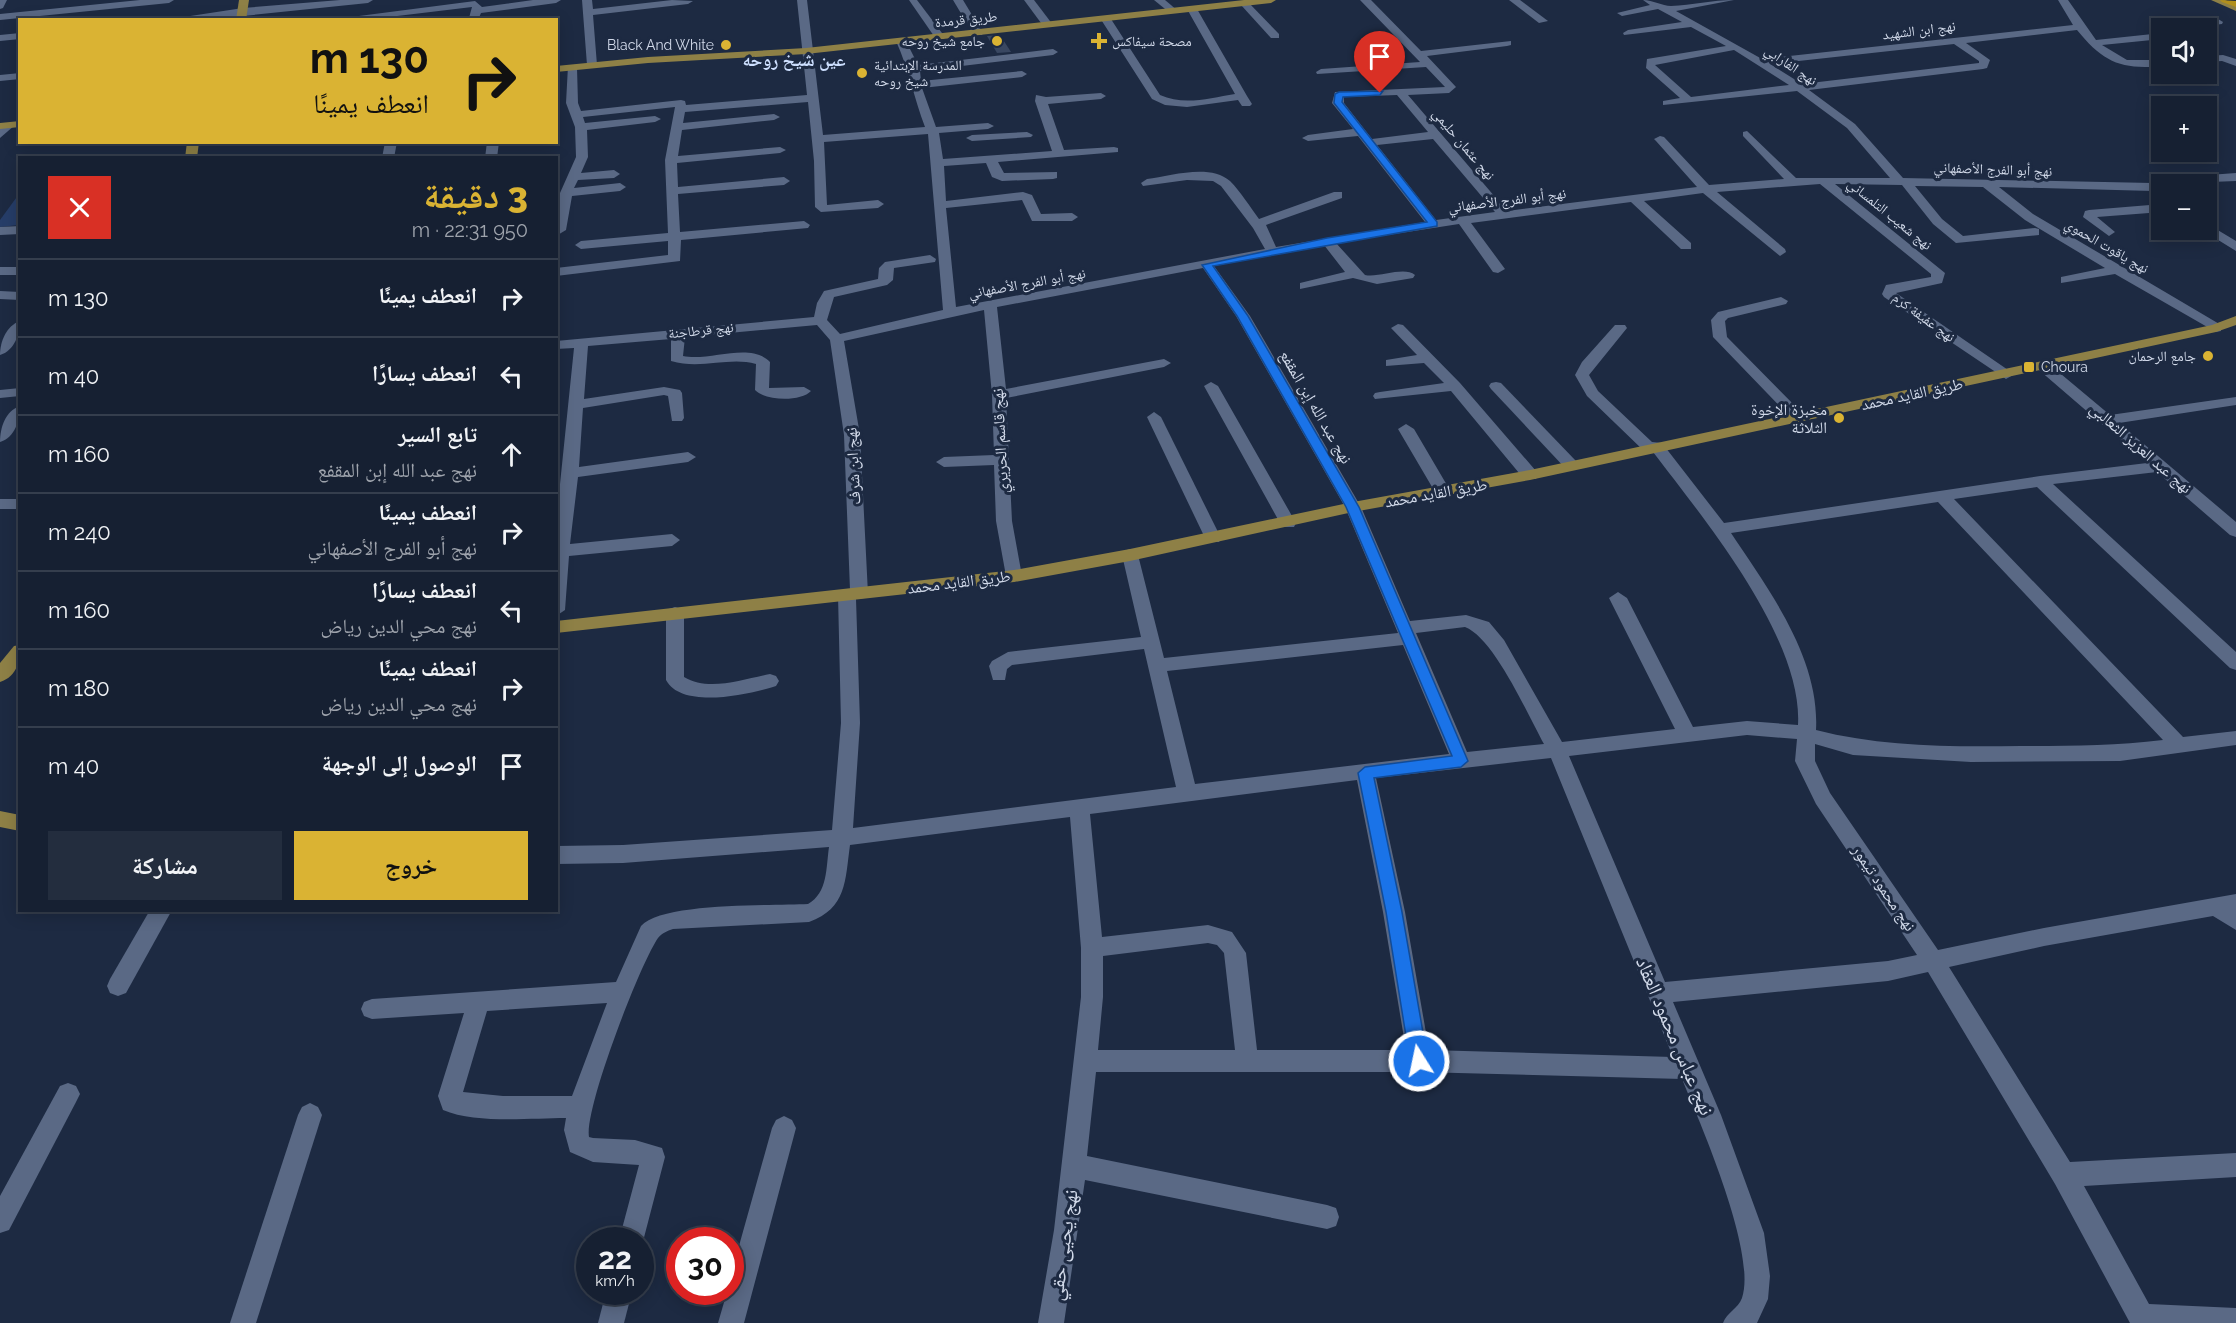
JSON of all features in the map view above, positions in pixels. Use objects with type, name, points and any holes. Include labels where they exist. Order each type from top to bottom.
[{"type":"highway","points":[[2225,0],[2236,3]]},
{"type":"main road","name":"طريق قرمدة","points":[[558,69],[806,51],[1173,11],[1199,5],[1271,0]]},
{"type":"main road","points":[[2216,0],[2236,3]]},
{"type":"main road","name":"طريق القايد محمد","points":[[558,627],[1014,576],[1130,555],[1288,523],[1353,507],[1530,475],[1653,447],[2044,367],[2216,328],[2236,320]]},
{"type":"main road","points":[[0,675],[18,653]]},
{"type":"main road","points":[[0,819],[18,823]]},
{"type":"street","points":[[0,6],[2,0]]},
{"type":"street","points":[[0,17],[169,0]]},
{"type":"street","points":[[189,18],[368,0]]},
{"type":"street","points":[[351,18],[475,4],[476,15],[556,0]]},
{"type":"street","points":[[587,0],[592,65]]},
{"type":"street","points":[[802,0],[806,51],[818,139],[821,207],[825,209],[879,204]]},
{"type":"street","points":[[958,0],[978,33]]},
{"type":"street","points":[[1029,0],[1048,25]]},
{"type":"street","points":[[1160,0],[1173,11]]},
{"type":"street","points":[[1365,0],[1421,54],[1451,88],[1339,94],[1338,103],[1433,224]]},
{"type":"street","points":[[1514,0],[1543,21]]},
{"type":"street","name":"نهج الفارابي","points":[[1648,0],[1761,62],[1851,126],[1954,237],[1961,240],[2035,232]]},
{"type":"street","points":[[1622,13],[1729,0]]},
{"type":"street","points":[[2063,0],[2080,27],[2113,58],[2127,64],[2151,63]]},
{"type":"street","points":[[588,13],[688,1]]},
{"type":"street","points":[[913,1],[940,37]]},
{"type":"street","points":[[1244,3],[1275,36]]},
{"type":"street","points":[[1105,18],[1161,100],[1185,103],[1245,101],[1199,5]]},
{"type":"street","points":[[88,18],[96,7]]},
{"type":"street","points":[[1527,11],[1542,8]]},
{"type":"street","points":[[1628,33],[1691,24]]},
{"type":"street","name":"نهج ابن الشهيد","points":[[1761,62],[2080,27]]},
{"type":"street","points":[[0,38],[18,36]]},
{"type":"street","points":[[2096,43],[2151,37]]},
{"type":"street","points":[[1667,103],[1983,66],[1985,60],[1955,40]]},
{"type":"street","points":[[902,41],[914,69],[917,90],[934,135],[939,164],[944,270],[950,312]]},
{"type":"street","points":[[1421,54],[1507,44]]},
{"type":"street","points":[[1688,100],[1650,66],[1652,61],[1736,47]]},
{"type":"street","points":[[914,69],[1053,52]]},
{"type":"street","points":[[2217,58],[2236,56]]},
{"type":"street","points":[[2223,58],[2236,63]]},
{"type":"street","points":[[1321,72],[1430,64]]},
{"type":"street","points":[[572,68],[583,102],[575,115]]},
{"type":"street","points":[[917,90],[1022,74]]},
{"type":"street","points":[[0,78],[18,76]]},
{"type":"street","points":[[917,90],[998,87]]},
{"type":"street","name":"نهج عثمان حليمي","points":[[1400,92],[1505,216]]},
{"type":"street","points":[[1059,154],[1040,99],[1101,96]]},
{"type":"street","points":[[583,102],[627,97]]},
{"type":"street","points":[[681,109],[813,98]]},
{"type":"street","points":[[558,272],[675,258],[671,160],[681,103],[575,115]]},
{"type":"street","points":[[730,120],[731,105]]},
{"type":"street","points":[[558,231],[566,193],[582,156],[581,127],[575,115]]},
{"type":"street","points":[[678,127],[774,117]]},
{"type":"street","points":[[581,127],[655,119]]},
{"type":"street","points":[[0,135],[10,125]]},
{"type":"street","points":[[934,135],[988,126]]},
{"type":"street","points":[[1308,138],[1361,132]]},
{"type":"street","points":[[1747,134],[1792,181]]},
{"type":"street","points":[[818,139],[1027,135]]},
{"type":"street","points":[[1369,143],[1436,135]]},
{"type":"street","points":[[1660,138],[1706,189],[1780,252]]},
{"type":"street","points":[[671,160],[780,150]]},
{"type":"street","points":[[939,164],[1114,150]]},
{"type":"street","points":[[991,160],[996,174],[1002,177],[1053,175]]},
{"type":"street","points":[[572,177],[614,174]]},
{"type":"street","points":[[1147,183],[1205,176],[1218,178],[1225,183],[1258,226],[1273,252]]},
{"type":"street","name":"نهج أبو الفرج الأصفهاني","points":[[2217,178],[2236,177]]},
{"type":"street","name":"نهج شعيب التلمساني","points":[[1823,180],[1938,273]]},
{"type":"street","name":"نهج أبو الفرج الأصفهاني","points":[[837,339],[950,312],[1327,241],[1433,224],[1636,200],[1706,189],[1792,181],[1902,180],[2151,190]]},
{"type":"street","points":[[673,191],[784,181]]},
{"type":"street","name":"نهج ياقوت الحموي","points":[[1987,184],[2029,217],[2216,328]]},
{"type":"street","points":[[566,193],[620,187]]},
{"type":"street","points":[[1258,226],[1265,220],[1338,195]]},
{"type":"street","points":[[940,205],[1023,196],[1028,198],[1036,218],[1072,217]]},
{"type":"street","points":[[1636,200],[1686,246]]},
{"type":"street","points":[[2109,232],[2089,218],[2089,214],[2151,209]]},
{"type":"street","points":[[1464,221],[1498,268]]},
{"type":"street","points":[[581,245],[804,225]]},
{"type":"street","points":[[0,231],[18,230]]},
{"type":"street","points":[[2217,234],[2236,247]]},
{"type":"street","points":[[1327,241],[1354,274],[1370,282],[1408,275]]},
{"type":"street","points":[[837,339],[820,321],[824,303],[829,294],[884,281],[886,268],[890,265],[930,259]]},
{"type":"street","points":[[0,260],[18,260]]},
{"type":"street","name":"نهج عبد الله إبن المقفع","points":[[1207,265],[1248,325],[1353,507],[1461,761]]},
{"type":"street","points":[[2066,280],[2119,269]]},
{"type":"street","points":[[0,272],[18,271]]},
{"type":"street","name":"نهج عفيفة كرم","points":[[1938,273],[1937,280],[1891,288],[1889,294],[2006,375]]},
{"type":"street","points":[[1305,286],[1354,274]]},
{"type":"street","points":[[0,295],[18,294]]},
{"type":"street","points":[[1781,301],[1723,315],[1718,320],[1718,327],[1727,346],[1798,418]]},
{"type":"street","name":"نهج قاسم الحريري","points":[[990,306],[999,395],[1004,521],[1014,576]]},
{"type":"street","name":"نهج قرطاجنة","points":[[558,345],[820,321]]},
{"type":"street","points":[[0,351],[18,328]]},
{"type":"street","points":[[1398,328],[1455,386],[1530,475]]},
{"type":"street","name":"نهج محمود تيمور","points":[[1620,328],[1587,365],[1582,375],[1585,385],[1596,398],[1653,447],[1720,529],[1757,585],[1784,636],[1803,681],[1808,708],[1805,760],[1823,798],[1934,961],[2064,1175],[2143,1320]]},
{"type":"street","points":[[678,333],[676,358],[687,362],[751,356],[763,362],[762,390],[772,394],[804,391]]},
{"type":"street","name":"نهج ابن شرف","points":[[635,1227],[653,1157],[643,1151],[587,1149],[574,1137],[579,1107],[621,992],[649,933],[661,923],[673,920],[809,913],[819,909],[831,892],[841,838],[853,718],[852,435],[837,339]]},
{"type":"street","points":[[558,570],[562,508],[571,473],[581,343]]},
{"type":"street","points":[[1391,363],[1427,358]]},
{"type":"street","points":[[999,395],[1164,363]]},
{"type":"street","name":"نهج عبد العزيز الثعالبي","points":[[2044,367],[2109,420],[2236,531]]},
{"type":"street","points":[[1211,386],[1288,523]]},
{"type":"street","points":[[1380,396],[1455,386]]},
{"type":"street","points":[[1496,386],[1571,465]]},
{"type":"street","points":[[576,405],[664,391],[675,393],[677,418]]},
{"type":"street","points":[[0,394],[18,392]]},
{"type":"street","points":[[2109,420],[2236,401]]},
{"type":"street","points":[[0,437],[18,413]]},
{"type":"street","points":[[1154,417],[1213,538]]},
{"type":"street","points":[[1406,429],[1443,492]]},
{"type":"street","points":[[571,473],[688,457]]},
{"type":"street","points":[[944,462],[1000,460]]},
{"type":"street","points":[[1720,529],[2040,481],[2162,466]]},
{"type":"street","points":[[2040,481],[2236,663]]},
{"type":"street","points":[[1943,497],[2179,745]]},
{"type":"street","points":[[0,504],[18,504]]},
{"type":"street","points":[[561,551],[672,540]]},
{"type":"street","points":[[1130,555],[1158,665],[1170,729],[1188,794]]},
{"type":"street","points":[[1618,598],[1687,734]]},
{"type":"street","points":[[675,613],[675,680],[682,686],[702,691],[770,681]]},
{"type":"street","name":"نهج عباس محمود العقاد","points":[[1158,665],[1408,633],[1466,621],[1483,627],[1498,645],[1557,750],[1709,1115],[1751,1233],[1757,1276],[1755,1299],[1747,1315],[1736,1323]]},
{"type":"street","points":[[999,675],[998,666],[1008,659],[1151,642]]},
{"type":"street","points":[[558,855],[623,854],[841,838],[1687,734],[1772,727],[1853,747],[1959,754],[2108,753],[2236,738]]},
{"type":"street","points":[[1365,773],[1394,912],[1419,1061]]},
{"type":"street","name":"نهج يحيى حقي","points":[[1051,1323],[1063,1261],[1092,997],[1092,948],[1079,808]]},
{"type":"street","points":[[1657,993],[1888,971],[2044,937],[2226,905],[2236,921]]},
{"type":"street","points":[[118,986],[161,912]]},
{"type":"street","points":[[1092,948],[1208,934],[1226,938],[1232,944],[1235,952],[1247,1059]]},
{"type":"street","points":[[372,1009],[621,992]]},
{"type":"street","points":[[479,1002],[450,1096],[451,1102],[579,1107]]},
{"type":"street","points":[[1086,1061],[1247,1059],[1689,1068]]},
{"type":"street","points":[[0,1221],[68,1094]]},
{"type":"street","points":[[243,1323],[310,1115]]},
{"type":"street","points":[[731,1323],[784,1128]]},
{"type":"street","points":[[2064,1175],[2236,1165]]},
{"type":"street","points":[[1074,1166],[1327,1217]]},
{"type":"street","points":[[611,1323],[616,1305]]},
{"type":"street","points":[[2143,1320],[2236,1321]]},
{"type":"shaded area","points":[[18,195],[18,225],[0,227],[0,220]]},
{"type":"building","name":"جامع شيخ روحه","points":[[1000,35],[1011,52],[997,53],[987,36]]},
{"type":"place","name":"جامع شيخ روحه","points":[[997,41]]},
{"type":"place","name":"مصحة سيفاكس","points":[[1099,41]]},
{"type":"place","name":"Black And White","points":[[726,45]]},
{"type":"place","name":"المدرسة الإبتدائية شيخ روحه","points":[[862,73]]},
{"type":"place","name":"جامع الرحمان","points":[[2208,356]]},
{"type":"place","name":"Choura","points":[[2029,367]]},
{"type":"place","name":"مخبزة الإخوة الثلاثة","points":[[1839,418]]},
{"type":"district","name":"عين شيخ روحه","points":[[794,59]]},
{"type":"route","points":[[1380,93],[1339,94],[1338,103],[1433,224],[1327,241],[1207,265],[1243,316],[1353,507],[1461,761],[1365,773],[1394,912],[1419,1061]]}]
